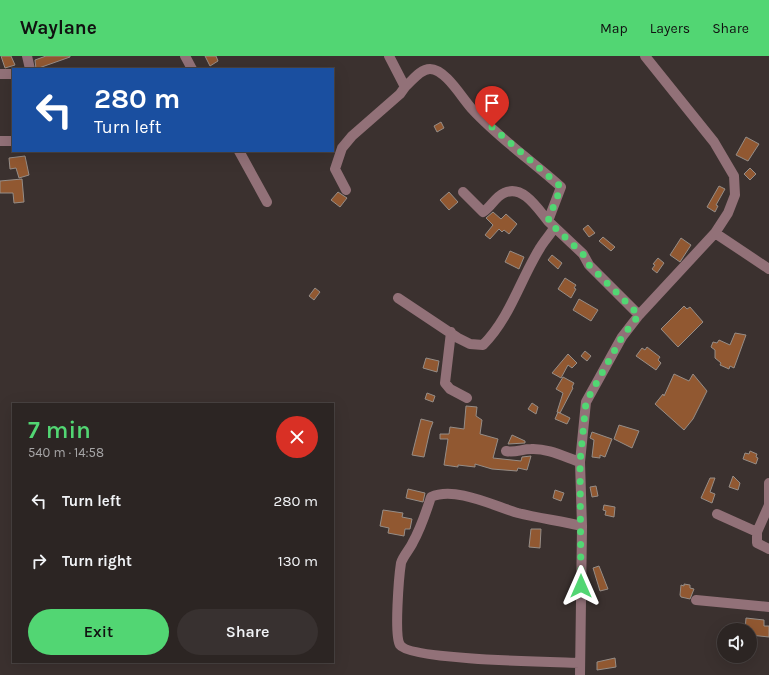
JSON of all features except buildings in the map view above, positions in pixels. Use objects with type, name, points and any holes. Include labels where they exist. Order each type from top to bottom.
[{"type":"street","points":[[27,56],[30,68]]},
{"type":"street","points":[[185,56],[191,68]]},
{"type":"street","points":[[389,56],[405,86]]},
{"type":"street","points":[[580,675],[582,526],[580,462],[586,402],[622,337],[639,315],[716,233],[728,213],[735,195],[734,176],[714,142],[645,56]]},
{"type":"street","points":[[346,190],[335,169],[342,148],[352,136],[400,94],[405,86],[422,71],[430,69],[437,71],[454,86],[473,110],[561,187],[551,225],[540,248],[509,309],[494,334],[483,345],[470,344],[398,298]]},
{"type":"street","points":[[0,74],[12,74]]},
{"type":"street","points":[[0,141],[12,141]]},
{"type":"street","points":[[240,152],[267,202]]},
{"type":"street","points":[[463,192],[483,212],[504,192],[514,191],[525,195],[551,225],[583,254],[589,265],[639,315]]},
{"type":"street","points":[[716,233],[769,269]]},
{"type":"street","points":[[451,332],[445,383],[450,389],[467,398]]},
{"type":"street","points":[[506,451],[515,453],[532,449],[556,453],[580,462]]},
{"type":"street","points":[[769,483],[769,504],[757,532],[757,543],[769,549]]},
{"type":"street","points":[[580,663],[458,658],[413,650],[402,647],[399,643],[397,622],[402,562],[419,531],[431,497],[438,493],[477,499],[517,512],[582,526]]},
{"type":"street","points":[[717,514],[757,532]]},
{"type":"street","points":[[696,600],[769,607]]},
{"type":"route","points":[[492,127],[522,155],[540,168],[561,187],[551,209],[548,221],[566,240],[583,254],[589,265],[639,315],[622,337],[586,402],[580,462],[582,526],[581,586]]}]
